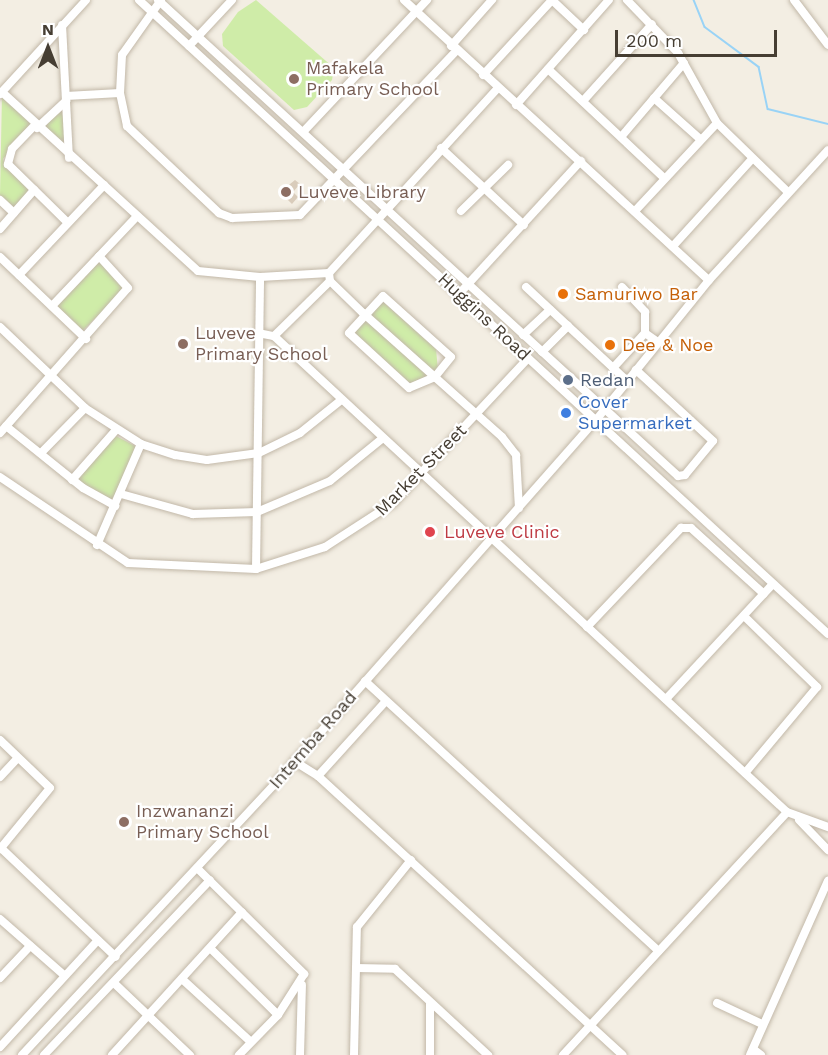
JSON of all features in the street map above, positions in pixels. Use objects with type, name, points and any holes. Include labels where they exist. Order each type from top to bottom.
[{"type":"street","points":[[86,0],[1,93],[69,158],[104,185],[203,273],[260,277],[329,277],[363,313],[477,414],[516,455],[519,508]]},
{"type":"street","name":"Huggins Road","points":[[139,0],[378,217],[458,295],[597,419],[828,634]]},
{"type":"street","points":[[189,46],[232,0]]},
{"type":"street","points":[[404,0],[453,49],[581,161],[674,245],[709,280]]},
{"type":"street","points":[[304,131],[427,0]]},
{"type":"street","points":[[492,0],[453,49],[345,171],[337,180],[300,215],[225,216],[132,134],[120,93],[124,48],[160,1],[304,131],[345,171],[468,285],[680,476],[711,446],[713,441],[636,370]]},
{"type":"street","points":[[483,75],[552,0],[585,30]]},
{"type":"street","points":[[516,105],[585,30],[609,0]]},
{"type":"street","points":[[627,0],[652,24],[684,63],[717,123],[788,192]]},
{"type":"street","points":[[794,0],[828,45]]},
{"type":"street","points":[[583,101],[652,24]]},
{"type":"street","points":[[62,25],[69,158]]},
{"type":"street","points":[[621,137],[684,63]]},
{"type":"street","points":[[549,69],[664,178]]},
{"type":"street","points":[[274,336],[329,277],[386,208],[498,88]]},
{"type":"street","points":[[68,223],[34,190],[7,159],[66,98],[120,93]]},
{"type":"street","points":[[654,98],[700,139]]},
{"type":"street","points":[[635,211],[717,123]]},
{"type":"street","points":[[441,148],[524,225]]},
{"type":"street","name":"Intemba Road","points":[[22,1055],[116,957],[492,540],[606,409],[709,280],[828,150]]},
{"type":"street","points":[[674,245],[752,159]]},
{"type":"street","points":[[458,295],[581,161]]},
{"type":"street","points":[[461,211],[508,165]]},
{"type":"street","points":[[20,275],[104,185]]},
{"type":"street","points":[[0,229],[34,190]]},
{"type":"street","points":[[0,200],[14,213]]},
{"type":"street","points":[[52,306],[137,216]]},
{"type":"street","points":[[0,433],[86,339],[128,288],[99,256]]},
{"type":"street","points":[[1,260],[20,275],[86,339]]},
{"type":"street","points":[[256,569],[260,277]]},
{"type":"street","points":[[526,287],[627,381]]},
{"type":"street","points":[[613,368],[645,333],[645,312],[622,287]]},
{"type":"street","points":[[383,296],[451,357],[435,377],[406,386],[349,333],[363,313],[383,296]]},
{"type":"street","points":[[523,335],[550,310]]},
{"type":"street","points":[[542,352],[568,326]]},
{"type":"street","points":[[0,327],[85,408],[116,430],[141,444],[207,460],[259,453],[300,433],[340,401]]},
{"type":"street","points":[[258,333],[274,336],[340,401],[383,438],[787,812],[798,819],[828,850]]},
{"type":"street","points":[[645,333],[658,342]]},
{"type":"street","name":"Market Street","points":[[0,477],[97,545],[128,563],[256,569],[343,538],[393,503],[528,358]]},
{"type":"street","points":[[41,453],[85,408]]},
{"type":"street","points":[[6,426],[72,480],[115,506]]},
{"type":"street","points":[[72,480],[116,430]]},
{"type":"street","points":[[121,494],[193,514],[257,512],[330,481],[383,438]]},
{"type":"street","points":[[97,545],[141,444]]},
{"type":"street","points":[[587,627],[681,528],[691,528],[764,594]]},
{"type":"street","points":[[666,699],[773,584]]},
{"type":"street","points":[[744,615],[817,687],[745,773]]},
{"type":"street","points":[[365,681],[659,951]]},
{"type":"street","points":[[318,776],[386,701]]},
{"type":"street","points":[[0,740],[50,788],[0,849],[116,957]]},
{"type":"street","points":[[0,777],[18,758]]},
{"type":"street","points":[[294,761],[318,776],[623,1055]]},
{"type":"street","points":[[563,1055],[787,812]]},
{"type":"street","points":[[798,819],[828,827]]},
{"type":"street","points":[[354,1055],[356,968],[362,914],[411,860]]},
{"type":"street","points":[[196,868],[303,973],[300,1055]]},
{"type":"street","points":[[44,1055],[210,880]]},
{"type":"street","points":[[761,1055],[751,1052],[828,881]]},
{"type":"street","points":[[112,1055],[242,912]]},
{"type":"street","points":[[0,919],[64,976]]},
{"type":"street","points":[[0,1047],[98,940]]},
{"type":"street","points":[[0,978],[30,946]]},
{"type":"street","points":[[210,948],[278,1015]]},
{"type":"street","points":[[356,968],[395,969],[430,1004],[488,1055]]},
{"type":"street","points":[[182,979],[251,1042]]},
{"type":"street","points":[[114,983],[190,1055]]},
{"type":"street","points":[[239,1055],[278,1015],[302,985]]},
{"type":"street","points":[[717,1003],[762,1024]]},
{"type":"street","points":[[430,1004],[430,1055]]},
{"type":"green space","points":[[256,0],[334,68],[332,80],[307,107],[294,110],[223,46],[222,34],[238,12]]},
{"type":"green space","points":[[2,94],[32,125],[3,159],[7,169],[31,190],[15,209],[0,195]]},
{"type":"green space","points":[[65,104],[66,147],[42,126]]},
{"type":"green space","points":[[98,260],[126,289],[81,332],[53,303]]},
{"type":"green space","points":[[380,299],[436,349],[438,371],[409,384],[353,331]]},
{"type":"green space","points":[[116,436],[137,447],[114,503],[77,480]]},
{"type":"building","name":"Luveve Library","points":[[295,180],[300,184],[293,192],[298,197],[292,204],[280,192]]},
{"type":"waterway","points":[[694,0],[705,27],[759,67],[768,109],[828,124]]},
{"type":"place","name":"Mafakela Primary School","points":[[294,79]]},
{"type":"place","name":"Luveve Library","points":[[286,192]]},
{"type":"place","name":"Samuriwo Bar","points":[[563,294]]},
{"type":"place","name":"Luveve Primary School","points":[[183,344]]},
{"type":"place","name":"Dee & Noe","points":[[610,345]]},
{"type":"place","name":"Redan","points":[[568,380]]},
{"type":"place","name":"Cover Supermarket","points":[[566,413]]},
{"type":"place","name":"Luveve Clinic","points":[[430,532]]},
{"type":"place","name":"Inzwananzi Primary School","points":[[124,822]]}]
